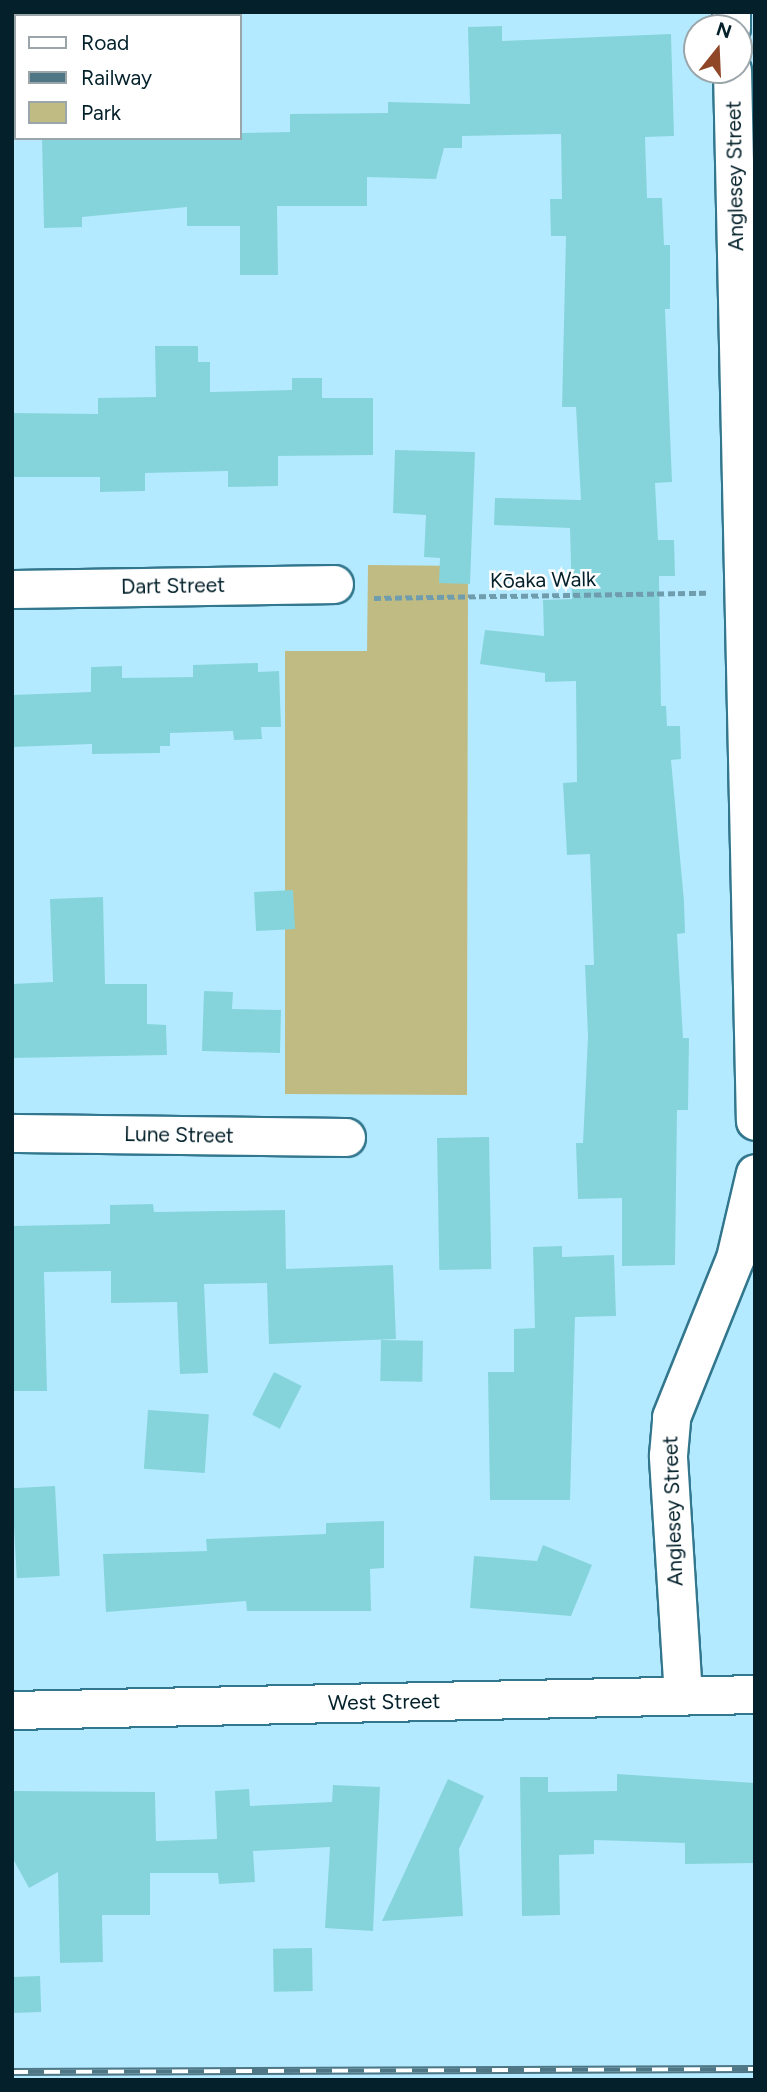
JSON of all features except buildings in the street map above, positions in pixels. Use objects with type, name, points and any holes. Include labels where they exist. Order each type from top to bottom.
[{"type":"street","name":"Anglesey Street","points":[[732,84],[755,1121]]},
{"type":"street","name":"Dart Street","points":[[12,589],[334,584]]},
{"type":"street","name":"Lune Street","points":[[12,1133],[346,1137]]},
{"type":"street","name":"Anglesey Street","points":[[683,1696],[668,1455],[671,1418],[735,1258],[755,1173]]},
{"type":"street","name":"West Street","points":[[12,1710],[755,1694]]},
{"type":"path","name":"Kōaka Walk","points":[[374,598],[712,593]]},
{"type":"green space","points":[[368,565],[468,566],[467,1095],[285,1094],[285,651],[367,651]]},
{"type":"railway","points":[[12,2072],[755,2069]]}]
